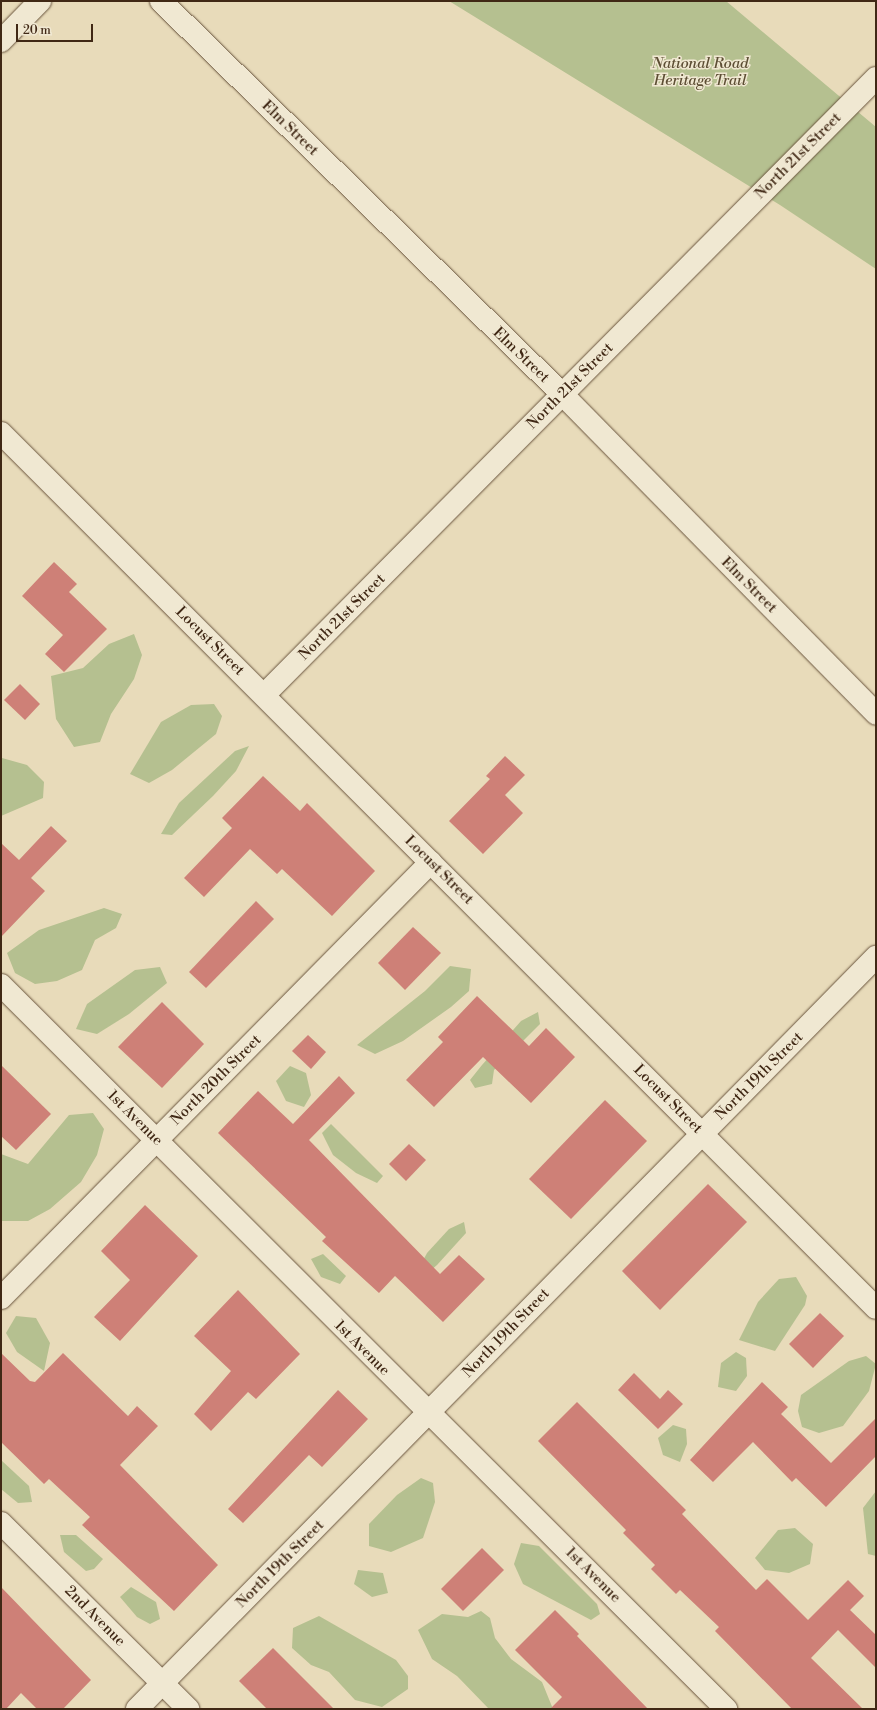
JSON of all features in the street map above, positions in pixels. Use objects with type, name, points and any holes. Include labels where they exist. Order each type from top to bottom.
[{"type":"street","points":[[1,40],[40,1]]},
{"type":"street","name":"Elm Street","points":[[161,1],[562,394],[876,714]]},
{"type":"street","name":"North 21st Street","points":[[264,695],[876,78]]},
{"type":"street","name":"Locust Street","points":[[1,434],[703,1133],[876,1308]]},
{"type":"street","name":"North 20th Street","points":[[1,1298],[431,862]]},
{"type":"street","name":"North 19th Street","points":[[137,1709],[876,957]]},
{"type":"street","name":"1st Avenue","points":[[1,985],[726,1709]]},
{"type":"street","name":"2nd Avenue","points":[[1,1523],[188,1709]]},
{"type":"green space","name":"National Road Heritage Trail","points":[[449,1],[726,1],[876,127],[876,269],[780,205]]},
{"type":"green space","points":[[134,634],[142,655],[134,679],[111,714],[100,742],[74,747],[56,719],[51,676],[83,668],[109,644]]},
{"type":"green space","points":[[214,704],[222,716],[216,734],[172,770],[149,783],[130,774],[161,722],[191,705]]},
{"type":"green space","points":[[249,746],[236,771],[213,796],[172,835],[161,834],[179,803],[235,751]]},
{"type":"green space","points":[[2,758],[27,765],[44,782],[43,798],[1,816]]},
{"type":"green space","points":[[104,908],[122,914],[116,928],[95,940],[82,970],[57,981],[35,984],[15,973],[7,953],[39,930]]},
{"type":"green space","points":[[450,966],[471,969],[469,991],[451,1007],[403,1041],[375,1054],[357,1045],[425,991]]},
{"type":"green space","points":[[160,967],[167,983],[129,1014],[97,1034],[76,1029],[87,1004],[135,970]]},
{"type":"green space","points":[[538,1012],[540,1024],[494,1070],[492,1084],[475,1088],[470,1080],[482,1065],[521,1021]]},
{"type":"green space","points":[[290,1066],[306,1073],[311,1095],[304,1107],[286,1101],[276,1081]]},
{"type":"green space","points":[[93,1113],[104,1129],[97,1155],[81,1182],[50,1209],[28,1221],[1,1221],[1,1154],[28,1164],[69,1115]]},
{"type":"green space","points":[[331,1124],[383,1176],[377,1183],[356,1173],[333,1155],[322,1133]]},
{"type":"green space","points":[[464,1222],[466,1233],[437,1265],[423,1277],[416,1274],[427,1253],[449,1229]]},
{"type":"green space","points":[[323,1254],[346,1276],[340,1284],[321,1277],[311,1259]]},
{"type":"green space","points":[[796,1277],[807,1296],[805,1305],[775,1351],[739,1340],[758,1302],[779,1279]]},
{"type":"green space","points":[[16,1316],[36,1318],[50,1343],[44,1371],[17,1352],[6,1333]]},
{"type":"green space","points":[[736,1352],[746,1358],[747,1376],[736,1391],[718,1387],[721,1363]]},
{"type":"green space","points":[[866,1356],[876,1364],[869,1391],[843,1426],[819,1433],[802,1427],[798,1411],[801,1395],[849,1361]]},
{"type":"green space","points":[[673,1425],[686,1429],[687,1444],[680,1462],[663,1455],[658,1438]]},
{"type":"green space","points":[[1,1460],[29,1486],[32,1502],[18,1503],[1,1489]]},
{"type":"green space","points":[[421,1478],[433,1483],[435,1502],[423,1538],[391,1552],[369,1546],[369,1524],[397,1495]]},
{"type":"green space","points":[[876,1491],[876,1556],[868,1554],[863,1508]]},
{"type":"green space","points":[[795,1528],[813,1544],[810,1564],[789,1573],[765,1570],[755,1558],[778,1530]]},
{"type":"green space","points":[[60,1535],[76,1535],[103,1559],[94,1569],[86,1571],[64,1552]]},
{"type":"green space","points":[[521,1543],[539,1546],[597,1604],[600,1614],[591,1620],[523,1584],[514,1564]]},
{"type":"green space","points":[[358,1570],[383,1573],[388,1593],[372,1597],[354,1584]]},
{"type":"green space","points":[[131,1587],[156,1602],[160,1619],[150,1624],[137,1617],[120,1597]]},
{"type":"green space","points":[[481,1611],[490,1618],[495,1638],[511,1659],[542,1682],[553,1709],[489,1709],[457,1676],[432,1659],[418,1630],[442,1614],[468,1617]]},
{"type":"green space","points":[[319,1616],[396,1660],[408,1676],[408,1689],[382,1707],[355,1700],[329,1672],[311,1665],[292,1648],[293,1628]]},
{"type":"building","points":[[54,562],[77,584],[69,592],[107,629],[64,672],[45,654],[63,635],[22,596]]},
{"type":"building","points":[[20,684],[40,704],[25,720],[4,700]]},
{"type":"building","points":[[505,756],[525,775],[505,795],[523,813],[483,854],[449,821],[490,779],[486,776]]},
{"type":"building","points":[[263,776],[300,811],[307,803],[375,871],[332,916],[282,869],[277,874],[250,849],[204,897],[184,878],[232,828],[222,818]]},
{"type":"building","points":[[51,826],[67,841],[31,878],[45,891],[1,937],[1,843],[19,860]]},
{"type":"building","points":[[256,901],[274,919],[206,988],[189,972]]},
{"type":"building","points":[[413,927],[441,953],[405,990],[378,963]]},
{"type":"building","points":[[477,996],[529,1046],[546,1028],[575,1057],[531,1103],[483,1057],[434,1107],[406,1080],[443,1042],[438,1037]]},
{"type":"building","points":[[162,1002],[204,1044],[162,1088],[118,1047]]},
{"type":"building","points":[[308,1035],[326,1052],[311,1069],[292,1051]]},
{"type":"building","points":[[1,1065],[51,1114],[16,1150],[1,1136]]},
{"type":"building","points":[[339,1076],[355,1093],[309,1140],[440,1274],[459,1255],[485,1279],[443,1322],[395,1276],[379,1293],[322,1241],[326,1237],[218,1133],[258,1091],[293,1124]]},
{"type":"building","points":[[605,1100],[647,1141],[571,1219],[529,1179]]},
{"type":"building","points":[[409,1144],[426,1160],[406,1181],[389,1164]]},
{"type":"building","points":[[708,1184],[747,1222],[660,1310],[622,1271]]},
{"type":"building","points":[[145,1205],[198,1256],[120,1341],[94,1317],[130,1280],[101,1251]]},
{"type":"building","points":[[238,1290],[300,1354],[256,1399],[248,1392],[211,1431],[194,1414],[231,1371],[194,1336]]},
{"type":"building","points":[[820,1313],[844,1336],[813,1368],[789,1344]]},
{"type":"building","points":[[1,1353],[30,1381],[35,1382],[63,1353],[128,1416],[137,1406],[158,1426],[120,1465],[218,1565],[174,1611],[82,1525],[90,1517],[49,1479],[44,1484],[1,1442]]},
{"type":"building","points":[[634,1373],[660,1399],[668,1390],[683,1404],[658,1429],[618,1390]]},
{"type":"building","points":[[762,1382],[788,1407],[781,1414],[831,1463],[876,1418],[876,1456],[826,1507],[796,1478],[792,1482],[753,1442],[713,1482],[690,1460]]},
{"type":"building","points":[[338,1390],[368,1419],[322,1467],[309,1455],[243,1523],[228,1509]]},
{"type":"building","points":[[577,1402],[686,1510],[682,1514],[756,1590],[767,1579],[808,1620],[848,1580],[864,1596],[850,1610],[876,1635],[876,1668],[838,1630],[811,1658],[863,1709],[792,1709],[715,1631],[719,1627],[680,1590],[676,1594],[651,1569],[655,1565],[623,1533],[626,1530],[538,1441]]},
{"type":"building","points":[[482,1548],[504,1570],[463,1611],[441,1589]]},
{"type":"building","points":[[1,1587],[91,1680],[63,1709],[37,1709],[21,1693],[6,1709],[1,1709]]},
{"type":"building","points":[[555,1610],[579,1634],[577,1636],[648,1709],[550,1709],[562,1697],[515,1650]]},
{"type":"building","points":[[273,1648],[334,1709],[267,1709],[239,1681]]}]
